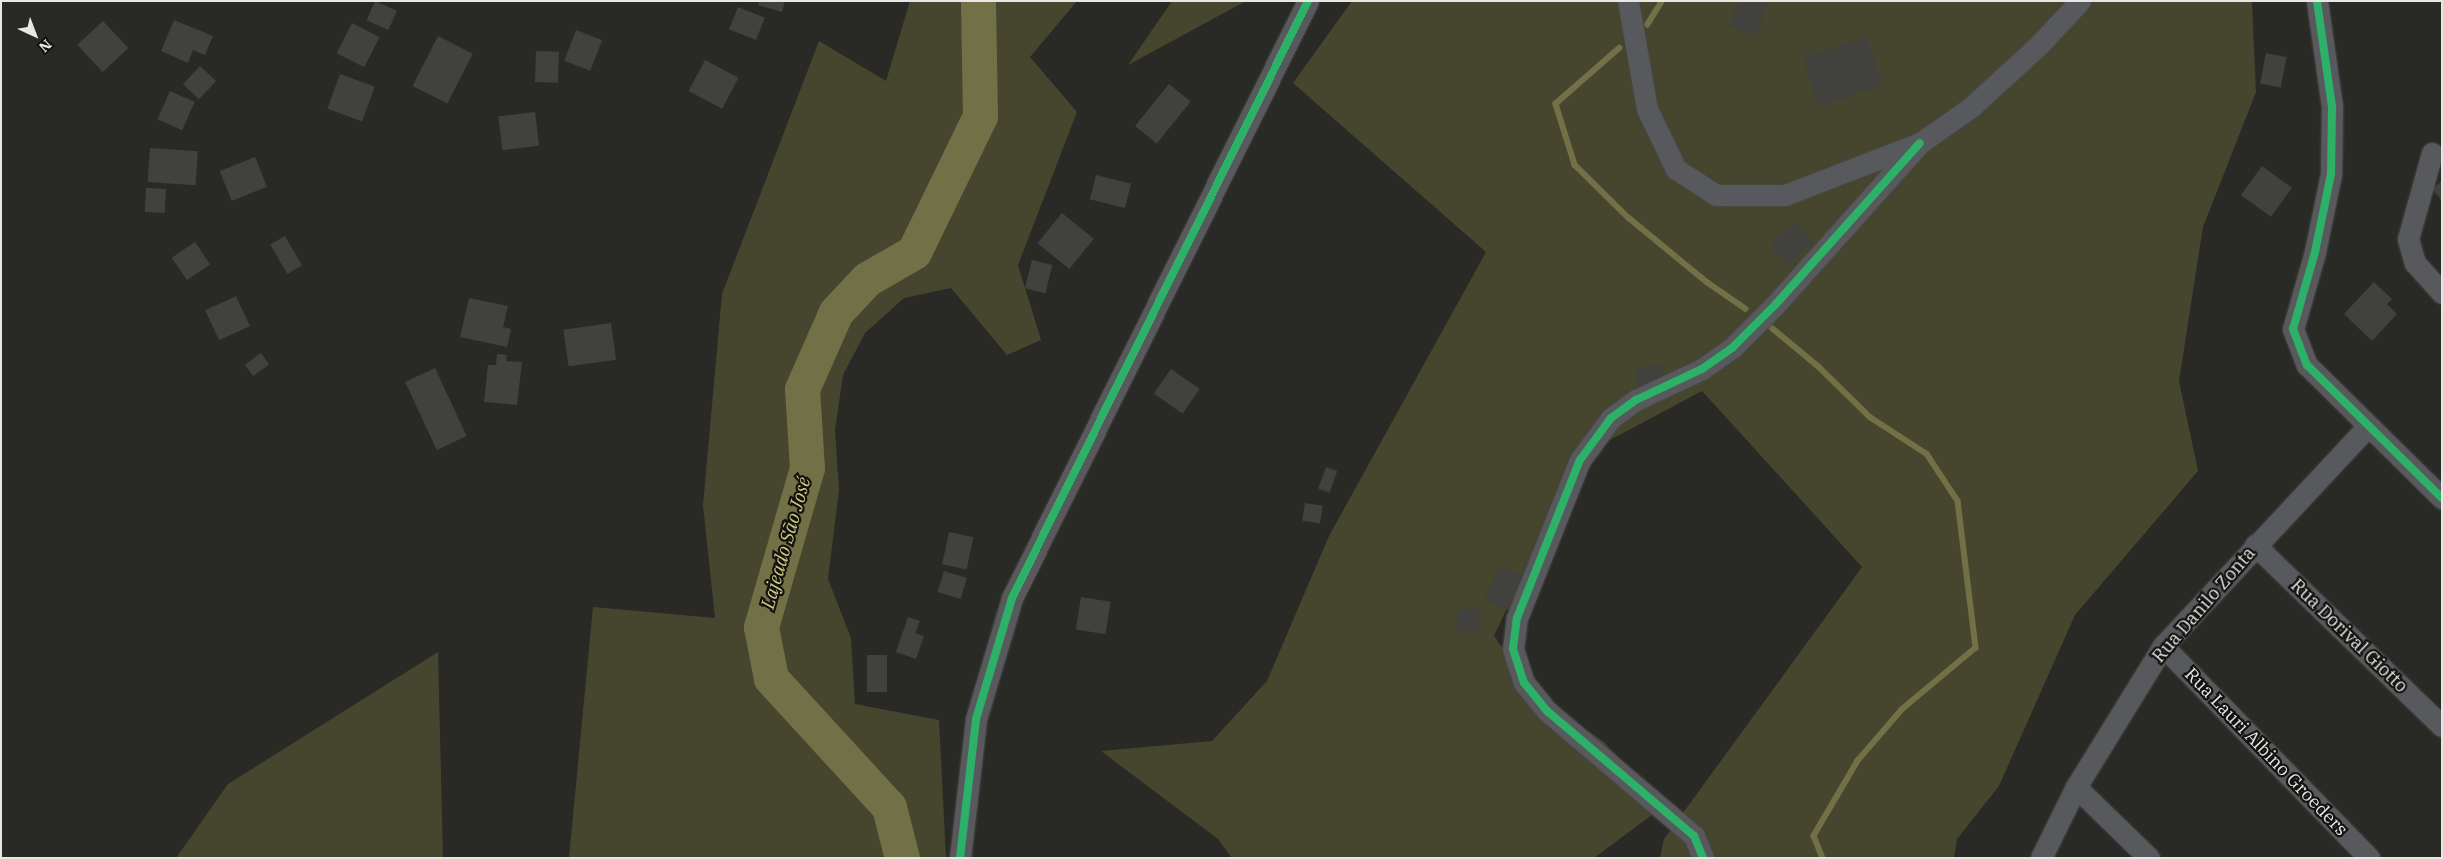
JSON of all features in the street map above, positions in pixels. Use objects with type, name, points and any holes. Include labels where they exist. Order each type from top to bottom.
[{"type":"street","points":[[960,858],[976,720],[1012,598],[1132,363],[1308,1]]},
{"type":"street","points":[[1628,1],[1647,109],[1676,169],[1716,195],[1785,195],[1920,143]]},
{"type":"street","points":[[1704,858],[1694,836],[1547,711],[1524,683],[1513,649],[1518,618],[1580,460],[1611,418],[1636,400],[1702,369],[1733,347],[1775,305],[1920,143],[1970,108],[2038,46],[2080,1]]},
{"type":"street","points":[[2317,1],[2332,106],[2331,174],[2315,252],[2293,329],[2307,366],[2442,498]]},
{"type":"street","points":[[2432,153],[2408,239],[2415,263],[2438,289]]},
{"type":"street","name":"Rua Danilo Zonta","points":[[2041,858],[2076,787],[2164,646],[2255,545],[2368,426]]},
{"type":"street","name":"Rua Dorival Giotto","points":[[2255,545],[2442,726]]},
{"type":"street","name":"Rua Lauri Albino Groeders","points":[[2164,646],[2369,858]]},
{"type":"street","points":[[2076,787],[2149,858]]},
{"type":"green space","points":[[910,1],[1077,1],[1030,57],[1077,112],[1018,265],[1041,340],[1007,355],[951,288],[904,298],[865,333],[843,375],[835,430],[839,490],[828,579],[851,638],[855,704],[939,720],[946,858],[569,858],[593,607],[715,618],[703,505],[722,294],[819,41],[886,81]]},
{"type":"green space","points":[[1172,1],[1246,1],[1128,65]]},
{"type":"green space","points":[[1352,1],[2256,1],[2252,2],[2256,92],[2203,227],[2179,381],[2198,471],[2075,615],[1999,786],[1957,839],[1954,858],[1660,858],[1664,839],[1862,567],[1702,391],[1578,457],[1494,636],[1534,693],[1604,742],[1664,806],[1594,858],[1232,858],[1218,839],[1101,751],[1212,741],[1267,681],[1329,536],[1486,252],[1293,83]]},
{"type":"green space","points":[[438,652],[443,858],[176,858],[228,784]]},
{"type":"building","points":[[375,1],[397,11],[388,30],[366,20]]},
{"type":"building","points":[[759,1],[785,1],[782,12],[758,5]]},
{"type":"building","points":[[1739,1],[1769,1],[1755,36],[1729,25]]},
{"type":"building","points":[[738,7],[765,18],[756,40],[729,29]]},
{"type":"building","points":[[174,20],[213,36],[205,55],[193,50],[188,63],[161,51]]},
{"type":"building","points":[[103,21],[128,48],[103,72],[77,45]]},
{"type":"building","points":[[352,23],[380,37],[364,67],[337,53]]},
{"type":"building","points":[[576,30],[602,40],[590,71],[564,61]]},
{"type":"building","points":[[438,36],[473,54],[447,104],[413,86]]},
{"type":"building","points":[[1867,37],[1883,86],[1819,106],[1803,58]]},
{"type":"building","points":[[536,51],[559,52],[558,83],[535,82]]},
{"type":"building","points":[[2266,53],[2287,57],[2281,87],[2260,83]]},
{"type":"building","points":[[705,60],[739,78],[722,109],[689,91]]},
{"type":"building","points":[[200,66],[216,81],[199,99],[183,84]]},
{"type":"building","points":[[340,74],[375,87],[362,121],[327,109]]},
{"type":"building","points":[[1169,84],[1191,102],[1157,144],[1135,126]]},
{"type":"building","points":[[170,91],[195,102],[182,130],[157,119]]},
{"type":"building","points":[[535,112],[539,146],[502,150],[498,117]]},
{"type":"building","points":[[150,148],[198,151],[196,185],[148,182]]},
{"type":"building","points":[[255,157],[267,187],[232,201],[220,171]]},
{"type":"building","points":[[2262,166],[2292,188],[2271,217],[2241,195]]},
{"type":"building","points":[[1096,175],[1131,184],[1125,208],[1090,199]]},
{"type":"building","points":[[2442,181],[2442,201],[2432,189]]},
{"type":"building","points":[[146,188],[166,189],[165,213],[145,212]]},
{"type":"building","points":[[1062,213],[1094,239],[1069,269],[1037,243]]},
{"type":"building","points":[[1794,222],[1813,243],[1787,266],[1769,245]]},
{"type":"building","points":[[285,236],[302,265],[287,274],[270,244]]},
{"type":"building","points":[[195,242],[210,264],[187,280],[172,258]]},
{"type":"building","points":[[1032,260],[1052,265],[1045,293],[1025,288]]},
{"type":"building","points":[[2374,282],[2392,299],[2387,304],[2397,314],[2372,341],[2344,314]]},
{"type":"building","points":[[236,296],[250,326],[219,340],[205,310]]},
{"type":"building","points":[[469,298],[508,306],[503,327],[511,329],[507,347],[460,337]]},
{"type":"building","points":[[611,323],[616,360],[569,366],[563,330]]},
{"type":"building","points":[[261,353],[269,364],[253,376],[245,365]]},
{"type":"building","points":[[497,354],[507,355],[506,361],[522,362],[517,405],[484,402],[488,365],[496,365]]},
{"type":"building","points":[[1662,363],[1666,380],[1640,386],[1636,369]]},
{"type":"building","points":[[435,368],[467,436],[437,450],[405,382]]},
{"type":"building","points":[[1171,369],[1200,389],[1182,414],[1154,394]]},
{"type":"building","points":[[1326,467],[1337,471],[1329,493],[1318,489]]},
{"type":"building","points":[[1305,503],[1323,506],[1320,524],[1302,521]]},
{"type":"building","points":[[949,532],[973,537],[967,569],[942,564]]},
{"type":"building","points":[[1499,566],[1525,577],[1510,611],[1485,600]]},
{"type":"building","points":[[944,571],[967,578],[961,599],[938,592]]},
{"type":"building","points":[[1081,597],[1111,602],[1105,634],[1076,630]]},
{"type":"building","points":[[1457,609],[1480,609],[1480,632],[1457,632]]},
{"type":"building","points":[[908,617],[920,621],[915,633],[924,636],[916,659],[896,652]]},
{"type":"building","points":[[867,655],[887,655],[887,692],[867,692]]},
{"type":"waterway","name":"Lajeado São José","points":[[902,858],[889,807],[771,678],[761,627],[807,468],[802,389],[836,312],[867,279],[914,252],[980,116],[978,1]]},
{"type":"waterway","points":[[1647,25],[1662,1]]},
{"type":"waterway","points":[[1620,48],[1556,104],[1575,165],[1629,218],[1707,282],[1746,309]]},
{"type":"waterway","points":[[1765,322],[1818,366],[1870,417],[1927,454],[1958,501],[1976,648],[1903,709],[1858,761],[1814,836],[1823,858]]},
{"type":"cycle path","points":[[960,858],[976,719],[1012,598],[1308,1]]},
{"type":"cycle path","points":[[2317,1],[2332,106],[2331,174],[2315,252],[2293,329],[2307,365],[2442,498]]},
{"type":"cycle path","points":[[1703,858],[1694,836],[1547,711],[1524,683],[1513,649],[1517,618],[1580,460],[1611,418],[1636,400],[1702,369],[1733,347],[1775,305],[1920,143]]}]
